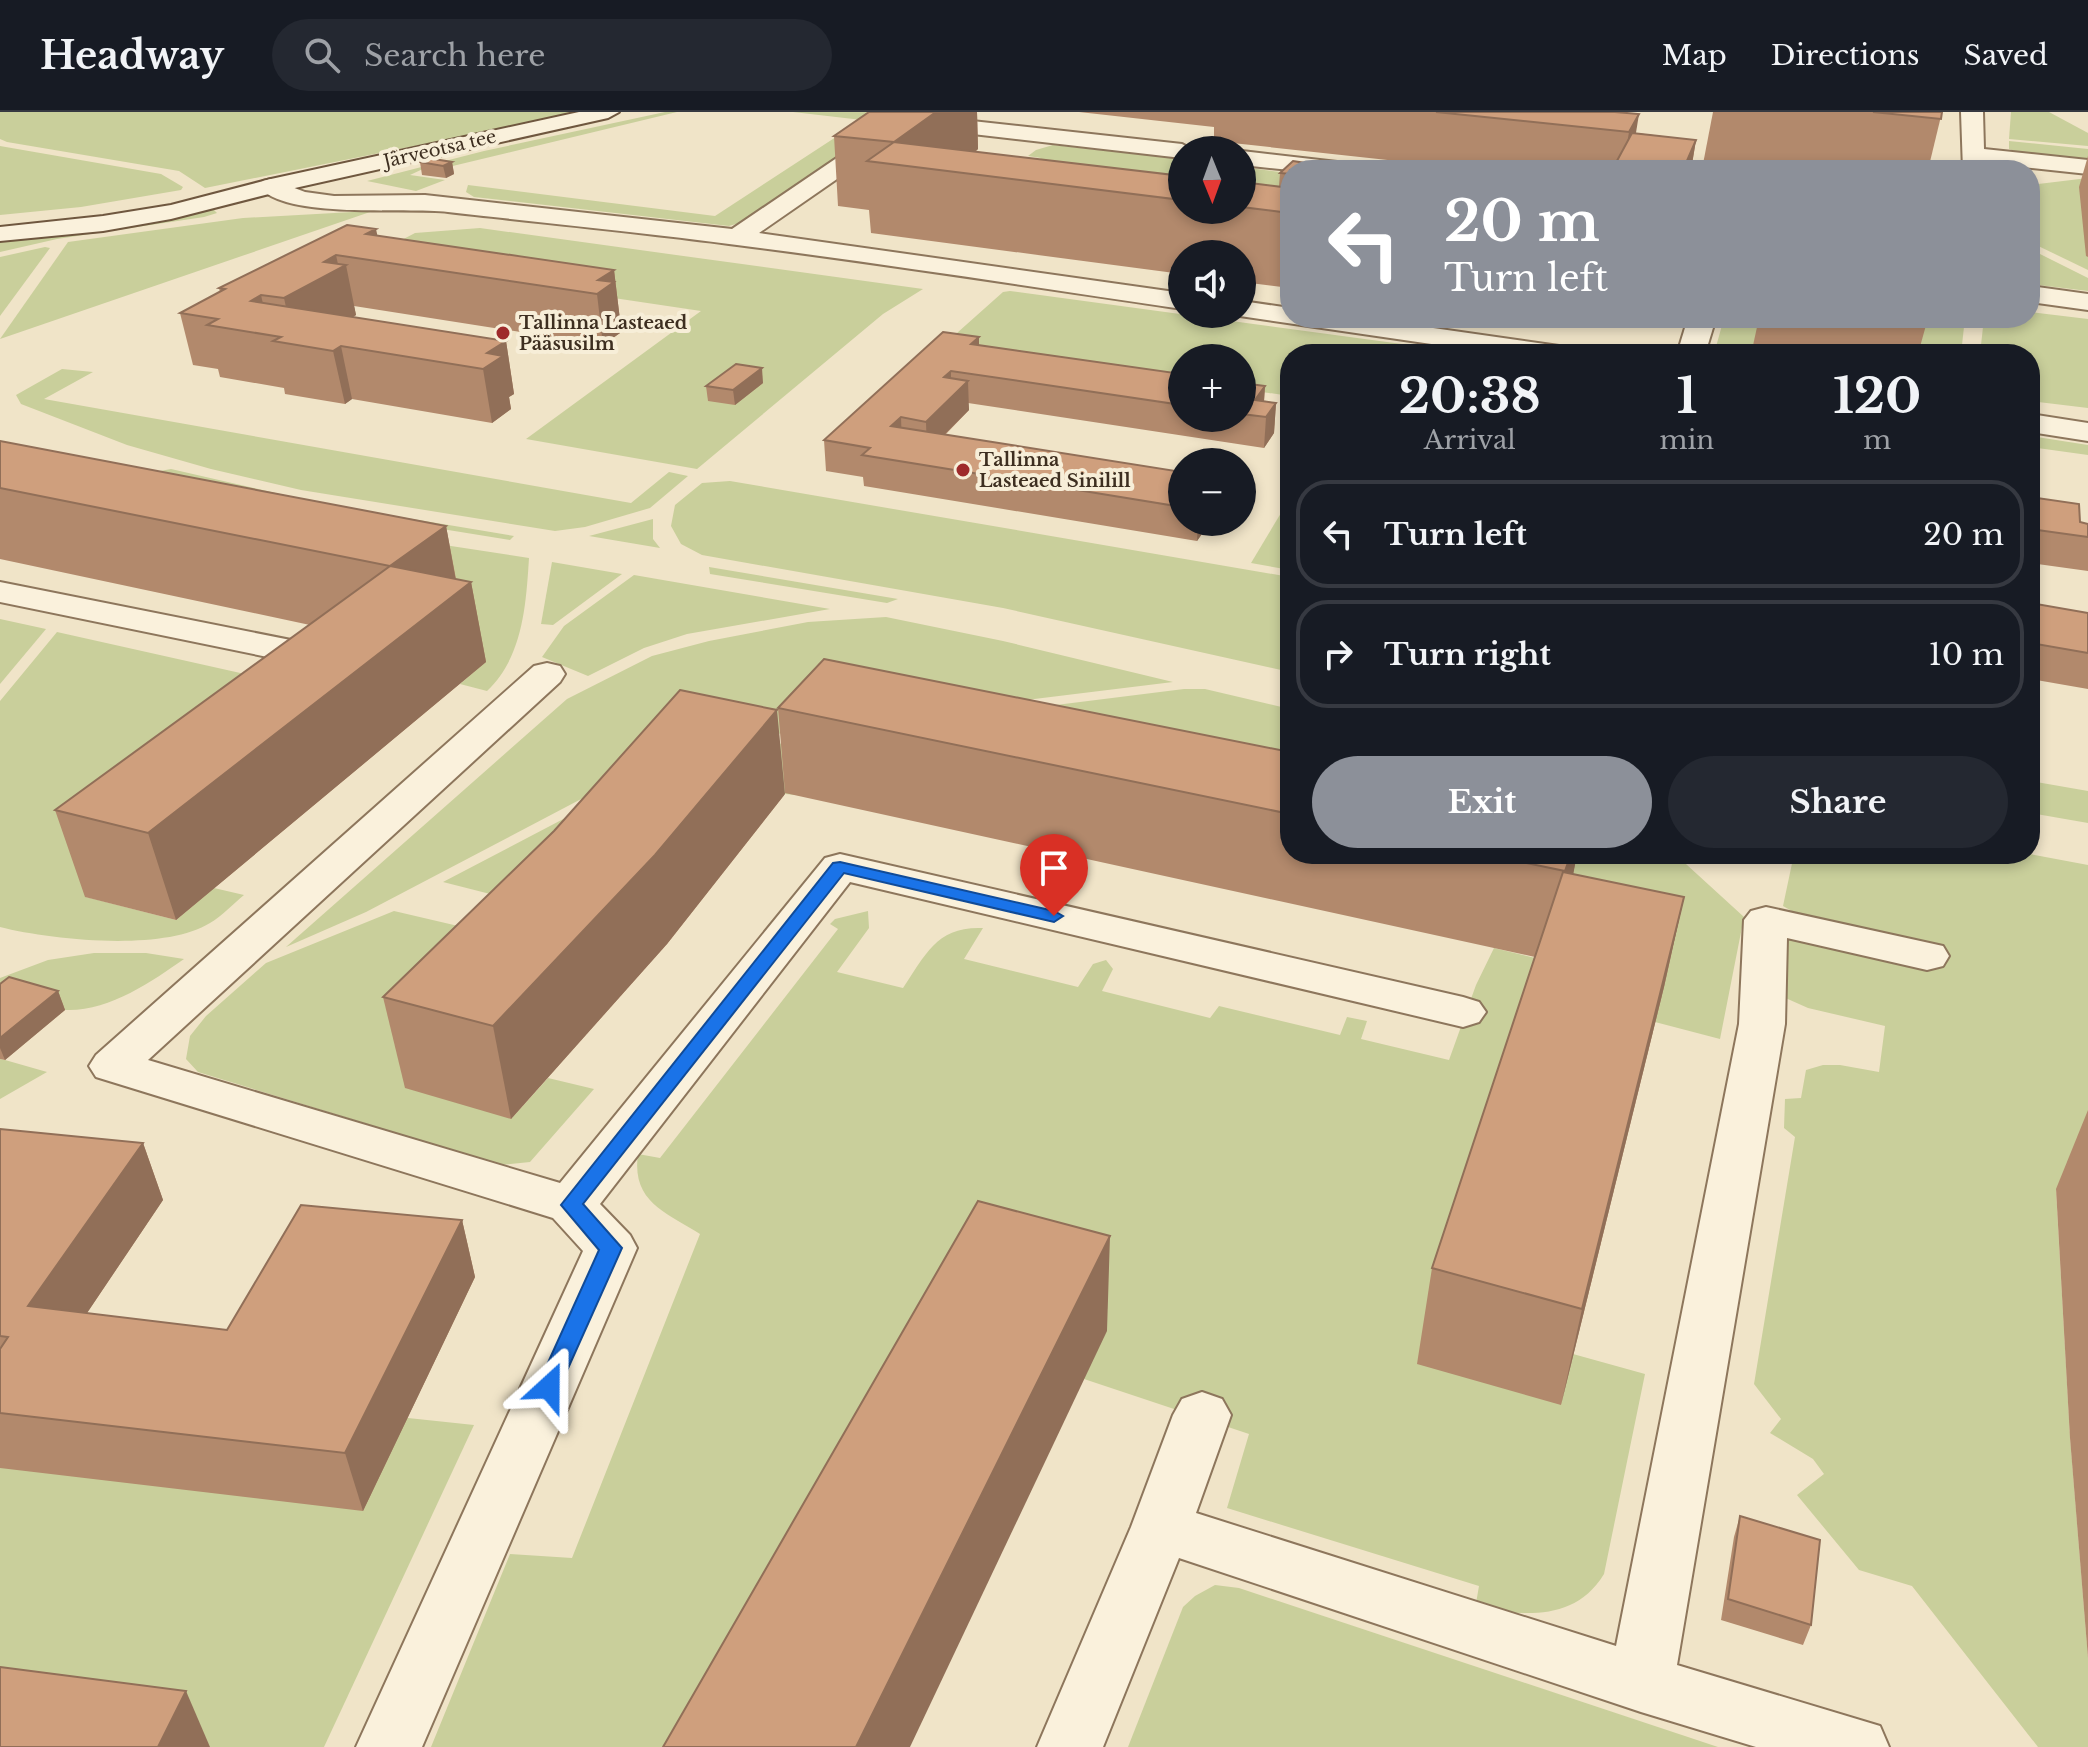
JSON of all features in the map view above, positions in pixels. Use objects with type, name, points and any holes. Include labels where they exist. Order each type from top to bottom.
[{"type":"street","name":"Järveotsa tee","points":[[0,225],[109,212],[204,194],[271,186],[608,112]]},
{"type":"street","points":[[1972,112],[1974,160]]},
{"type":"street","points":[[737,237],[908,120],[1168,149]]},
{"type":"street","points":[[1012,157],[1040,135]]},
{"type":"street","points":[[1256,160],[1280,162]]},
{"type":"street","points":[[2040,165],[2088,167]]},
{"type":"street","points":[[318,176],[336,187],[399,201],[737,237],[1168,299]]},
{"type":"street","name":"Järveotsa tee","points":[[0,234],[150,216],[219,203],[271,186]]},
{"type":"street","points":[[271,186],[300,198],[334,203],[399,201]]},
{"type":"street","points":[[2040,295],[2088,302]]},
{"type":"street","points":[[1256,311],[1280,315]]},
{"type":"street","points":[[1376,328],[1488,344]]},
{"type":"street","points":[[2040,425],[2088,432]]},
{"type":"street","points":[[0,592],[336,660]]},
{"type":"street","points":[[389,1747],[611,1248],[571,1205],[113,1066],[547,674]]},
{"type":"street","points":[[571,1205],[840,867],[1463,1012]]},
{"type":"street","points":[[1641,1683],[1762,1024],[1766,920],[1927,956]]},
{"type":"street","points":[[1070,1747],[1161,1527],[1202,1415]]},
{"type":"street","points":[[1161,1527],[1641,1683],[1856,1747]]},
{"type":"green space","points":[[0,112],[583,112],[205,188],[179,171],[7,142],[0,139]]},
{"type":"green space","points":[[677,112],[436,170],[425,168],[410,175],[445,180],[416,191],[367,181],[484,151]]},
{"type":"green space","points":[[793,112],[877,112],[882,128],[746,221],[729,226],[474,197],[466,192],[468,185],[715,216],[862,120]]},
{"type":"green space","points":[[2011,112],[2049,112],[2088,133],[2088,146],[2009,139]]},
{"type":"green space","points":[[2009,141],[2088,149],[2088,160],[2020,153],[2009,149]]},
{"type":"green space","points":[[1053,145],[1168,157],[1168,224],[1256,224],[1256,169],[1280,172],[1280,243],[992,199],[1041,158],[1028,156]]},
{"type":"green space","points":[[0,146],[161,174],[183,187],[181,190],[81,207],[0,215]]},
{"type":"green space","points":[[2088,178],[2088,270],[2040,247],[2040,184]]},
{"type":"green space","points":[[213,209],[217,213],[204,217],[57,239],[0,252],[0,240],[137,223]]},
{"type":"green space","points":[[370,211],[0,339],[68,242],[243,218]]},
{"type":"green space","points":[[480,228],[923,289],[883,314],[697,469],[526,439],[701,311],[419,269],[379,252],[415,233]]},
{"type":"green space","points":[[50,248],[0,316],[0,257]]},
{"type":"green space","points":[[2040,254],[2088,278],[2088,291],[2040,285]]},
{"type":"green space","points":[[1010,291],[1168,312],[1168,328],[1256,328],[1256,324],[1402,344],[1280,344],[1280,395],[1256,391],[1256,344],[1168,344],[1168,379],[948,341],[1003,292]]},
{"type":"green space","points":[[2040,313],[2088,319],[2088,408],[2040,402],[2040,344],[1981,344],[1983,328],[2040,328]]},
{"type":"green space","points":[[1721,328],[1758,328],[1754,344],[1717,344]]},
{"type":"green space","points":[[1920,328],[1964,328],[1962,344],[1918,344]]},
{"type":"green space","points":[[62,369],[93,372],[44,399],[631,503],[669,472],[688,476],[650,508],[585,527],[555,531],[301,490],[127,445],[21,404],[16,395]]},
{"type":"green space","points":[[2040,438],[2088,445],[2088,455],[2040,448]]},
{"type":"green space","points":[[171,469],[323,504],[514,536],[510,540],[374,518],[160,471]]},
{"type":"green space","points":[[0,477],[529,558],[524,612],[515,646],[499,677],[487,691],[460,684],[485,662],[86,897],[176,920],[214,888],[244,895],[210,923],[165,938],[107,941],[48,936],[0,927],[0,701],[57,632],[303,687],[369,638]]},
{"type":"green space","points":[[730,481],[1280,575],[1280,670],[1003,608],[702,555],[681,544],[671,526],[675,505],[702,483]]},
{"type":"green space","points":[[1280,515],[1280,568],[1251,563]]},
{"type":"green space","points":[[653,519],[653,539],[660,548],[589,536]]},
{"type":"green space","points":[[552,562],[622,574],[553,625],[541,624]]},
{"type":"green space","points":[[709,567],[898,599],[887,603],[710,574]]},
{"type":"green space","points":[[634,575],[830,609],[687,634],[644,648],[588,676],[542,657],[564,626]]},
{"type":"green space","points":[[886,617],[1003,641],[1173,682],[872,719],[771,735],[585,797],[366,912],[286,947],[567,699],[652,656],[709,641],[808,622]]},
{"type":"green space","points":[[0,619],[46,629],[0,684]]},
{"type":"green space","points":[[1184,689],[1205,689],[1280,707],[1280,838],[785,794],[690,774],[511,1119],[548,1078],[594,1089],[530,1162],[501,1165],[198,1072],[186,1059],[190,1036],[206,1016],[266,963],[394,911],[471,929],[502,897],[443,882],[590,805],[712,758],[832,733]]},
{"type":"green space","points":[[2040,783],[2088,791],[2088,823],[2040,815]]},
{"type":"green space","points":[[2040,856],[2088,865],[2088,1196],[2056,1190],[2070,1437],[2088,1658],[2088,1747],[2038,1747],[1912,1586],[1859,1570],[1797,1495],[1824,1474],[1813,1459],[1770,1433],[1781,1419],[1754,1384],[1795,1137],[1784,1128],[1785,1099],[1801,1098],[1806,1070],[1823,1065],[1879,1072],[1885,1026],[1808,1008],[1781,996],[1779,941],[1807,939],[1804,918],[1783,906],[1792,864],[2040,864]]},
{"type":"green space","points":[[1386,864],[1686,864],[1744,917],[1720,1039],[1655,1022],[1663,987]]},
{"type":"green space","points":[[868,911],[869,928],[837,972],[903,988],[934,944],[954,932],[983,928],[964,959],[1078,987],[1093,964],[1106,960],[1113,969],[1102,991],[1210,1018],[1219,1006],[1340,1035],[1347,1017],[1367,1021],[1361,1039],[1449,1060],[1476,985],[1494,948],[1547,961],[1573,1354],[1645,1374],[1604,1574],[1592,1590],[1578,1601],[1547,1612],[1512,1613],[1475,1609],[1479,1586],[1227,1508],[1249,1434],[1084,1379],[733,1747],[431,1747],[510,1554],[572,1558],[700,1234],[664,1212],[646,1195],[637,1171],[638,1154],[660,1158],[838,929],[830,924],[835,919]]},
{"type":"green space","points":[[94,953],[146,953],[184,959],[128,994],[97,1006],[59,1010],[17,997],[0,1010],[0,978],[48,960]]},
{"type":"green space","points":[[0,1059],[5,1060],[47,1072],[0,1099]]},
{"type":"green space","points":[[408,1418],[474,1425],[324,1747],[0,1747],[0,1468]]},
{"type":"green space","points":[[1215,1585],[1239,1588],[1718,1747],[1128,1747],[1183,1607]]},
{"type":"building","points":[[869,112],[936,112],[894,142],[834,136]]},
{"type":"building","points":[[1436,112],[1615,112],[1639,114],[1629,132]]},
{"type":"building","points":[[1873,112],[1942,112],[1941,119]]},
{"type":"building","points":[[1632,133],[1696,140],[1687,160],[1617,160]]},
{"type":"building","points":[[894,142],[1168,174],[1168,198],[867,161]]},
{"type":"building","points":[[428,158],[452,162],[443,166],[420,162]]},
{"type":"building","points":[[1256,184],[1280,187],[1280,212],[1256,209]]},
{"type":"building","points":[[347,225],[376,229],[366,234],[614,270],[598,280],[614,282],[597,294],[336,255],[324,262],[346,265],[284,298],[261,295],[251,301],[506,341],[487,353],[503,356],[483,369],[341,346],[333,351],[273,341],[281,337],[207,325],[218,319],[180,313],[225,289],[219,288]]},
{"type":"building","points":[[943,332],[979,337],[971,344],[1168,372],[1168,403],[951,371],[944,377],[968,381],[926,422],[901,417],[891,426],[1168,470],[1168,505],[862,455],[870,448],[824,440]]},
{"type":"building","points":[[736,364],[762,368],[733,390],[706,386]]},
{"type":"building","points":[[1256,385],[1265,386],[1256,399]]},
{"type":"building","points":[[1256,400],[1276,403],[1266,417],[1256,416]]},
{"type":"building","points":[[0,441],[446,526],[390,566],[0,488]]},
{"type":"building","points":[[2040,498],[2079,504],[2080,522],[2088,524],[2088,537],[2040,530]]},
{"type":"building","points":[[390,566],[471,582],[148,833],[55,810]]},
{"type":"building","points":[[2040,605],[2088,613],[2088,653],[2040,645]]},
{"type":"building","points":[[824,659],[1280,750],[1280,812],[778,708]]},
{"type":"building","points":[[680,690],[777,710],[655,855],[493,1026],[383,997],[554,831]]},
{"type":"building","points":[[1531,864],[1567,864],[1565,871]]},
{"type":"building","points":[[1563,872],[1684,897],[1582,1309],[1432,1268]]},
{"type":"building","points":[[9,977],[58,991],[0,1038],[0,984]]},
{"type":"building","points":[[0,1129],[143,1143],[28,1306],[227,1330],[301,1205],[462,1220],[345,1453],[0,1413],[0,1349],[8,1337],[0,1336]]},
{"type":"building","points":[[978,1201],[1110,1236],[856,1747],[663,1747]]},
{"type":"building","points":[[1740,1516],[1820,1540],[1811,1625],[1728,1599]]},
{"type":"building","points":[[0,1667],[186,1691],[158,1747],[0,1747]]},
{"type":"place","name":"Tallinna Lasteaed Pääsusilm","points":[[503,333]]},
{"type":"place","name":"Tallinna Lasteaed Sinilill","points":[[963,470]]},
{"type":"route","points":[[549,1387],[611,1248],[571,1205],[840,867],[1054,916]]}]
